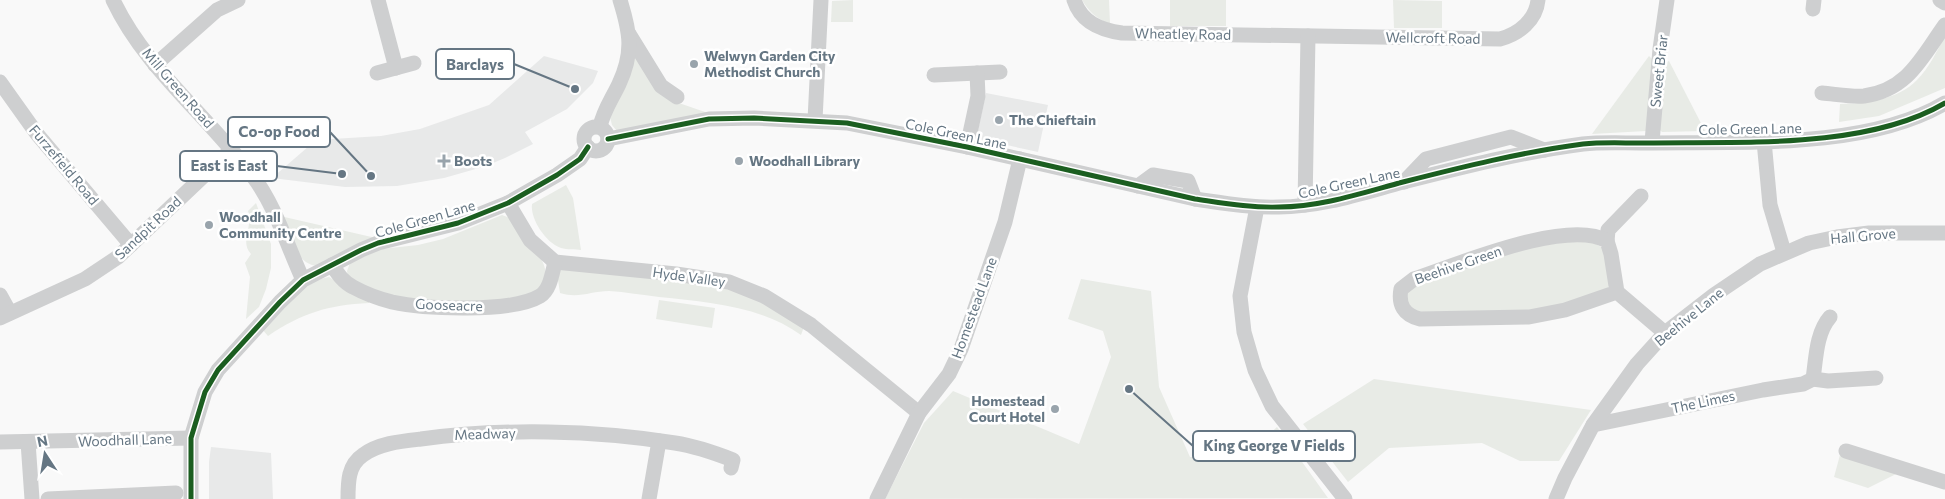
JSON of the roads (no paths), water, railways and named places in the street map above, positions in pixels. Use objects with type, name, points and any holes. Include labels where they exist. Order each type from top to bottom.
[{"type":"street","name":"Mill Green Road","points":[[113,0],[121,18],[155,65],[251,173],[269,202],[304,280]]},
{"type":"street","points":[[155,65],[217,10],[238,0]]},
{"type":"street","points":[[378,0],[396,68]]},
{"type":"street","points":[[604,133],[603,112],[620,82],[629,50],[627,21],[620,0]]},
{"type":"street","points":[[815,120],[821,0]]},
{"type":"street","name":"Wheatley Road","points":[[1074,0],[1079,12],[1090,23],[1105,31],[1122,33],[1308,36]]},
{"type":"street","name":"Wellcroft Road","points":[[1308,36],[1500,39],[1514,35],[1532,18],[1537,8],[1538,0]]},
{"type":"street","name":"Sweet Briar","points":[[1652,142],[1660,49],[1667,0]]},
{"type":"street","points":[[1940,0],[1945,3]]},
{"type":"street","points":[[1822,93],[1863,96],[1889,90],[1908,76],[1945,25]]},
{"type":"street","points":[[629,34],[661,86],[677,97]]},
{"type":"street","points":[[1305,205],[1308,36]]},
{"type":"street","points":[[377,72],[414,63]]},
{"type":"street","points":[[968,147],[978,96],[976,72]]},
{"type":"street","points":[[934,75],[1000,72]]},
{"type":"street","name":"Furzefield Road","points":[[0,82],[37,134],[131,245]]},
{"type":"street","name":"Cole Green Lane","points":[[191,499],[191,438],[204,392],[218,370],[280,302],[304,280],[361,250],[458,223],[508,203],[557,175],[580,159],[588,147],[584,141],[585,134],[590,128],[604,133],[709,119],[754,118],[847,123],[968,147],[1138,186],[1153,174],[1188,181],[1195,198],[1257,207],[1280,208],[1336,200],[1404,182],[1426,159],[1512,138],[1544,150],[1586,144],[1764,141],[1822,138],[1874,129],[1912,118],[1945,103]]},
{"type":"street","points":[[1764,141],[1770,205],[1784,252]]},
{"type":"street","name":"Sandpit Road","points":[[5,316],[85,279],[118,257],[231,150]]},
{"type":"street","name":"Homestead Lane","points":[[877,499],[919,413],[949,374],[961,349],[1005,222],[1020,159]]},
{"type":"street","points":[[1641,196],[1608,230],[1607,241],[1617,292],[1665,333]]},
{"type":"street","points":[[508,203],[530,240],[555,262]]},
{"type":"street","points":[[1257,207],[1240,296],[1244,332],[1254,370],[1272,406],[1345,499]]},
{"type":"street","name":"Hall Grove","points":[[1784,252],[1809,242],[1869,233],[1945,233]]},
{"type":"street","name":"Beehive Green","points":[[1607,241],[1601,237],[1576,234],[1516,245],[1414,279],[1401,289],[1399,297],[1405,312],[1412,317],[1420,319],[1529,317],[1566,310],[1617,292]]},
{"type":"street","name":"Beehive Lane","points":[[1556,499],[1593,425],[1637,364],[1665,333],[1714,294],[1760,264],[1784,252]]},
{"type":"street","name":"Hyde Valley","points":[[555,262],[676,274],[729,282],[764,296],[811,326],[919,413]]},
{"type":"street","name":"Gooseacre","points":[[332,265],[341,279],[354,288],[392,302],[436,307],[489,307],[520,304],[541,296],[550,282],[555,262]]},
{"type":"street","points":[[0,295],[5,316]]},
{"type":"street","points":[[1813,379],[1818,342],[1826,321],[1830,317]]},
{"type":"street","name":"The Limes","points":[[1593,425],[1763,390],[1803,384],[1813,379],[1828,381],[1876,378]]},
{"type":"street","name":"Meadway","points":[[348,499],[352,465],[358,459],[372,450],[405,441],[442,436],[514,432],[588,435],[659,441],[677,443],[713,452],[733,460],[731,468]]},
{"type":"street","name":"Woodhall Lane","points":[[0,442],[191,438]]},
{"type":"street","points":[[648,499],[659,441]]},
{"type":"street","points":[[28,442],[32,499]]},
{"type":"street","points":[[1846,451],[1945,482]]},
{"type":"street","points":[[48,499],[176,493]]},
{"type":"place","name":"Welwyn Garden City Methodist Church","points":[[694,64]]},
{"type":"place","name":"Barclays","points":[[575,89]]},
{"type":"place","name":"The Chieftain","points":[[999,120]]},
{"type":"place","name":"Boots","points":[[444,161]]},
{"type":"place","name":"Woodhall Library","points":[[739,161]]},
{"type":"place","name":"East is East","points":[[342,174]]},
{"type":"place","name":"Co-op Food","points":[[371,176]]},
{"type":"place","name":"Woodhall Community Centre","points":[[209,225]]},
{"type":"place","name":"King George V Fields","points":[[1129,389]]},
{"type":"place","name":"Homestead Court Hotel","points":[[1055,409]]}]
